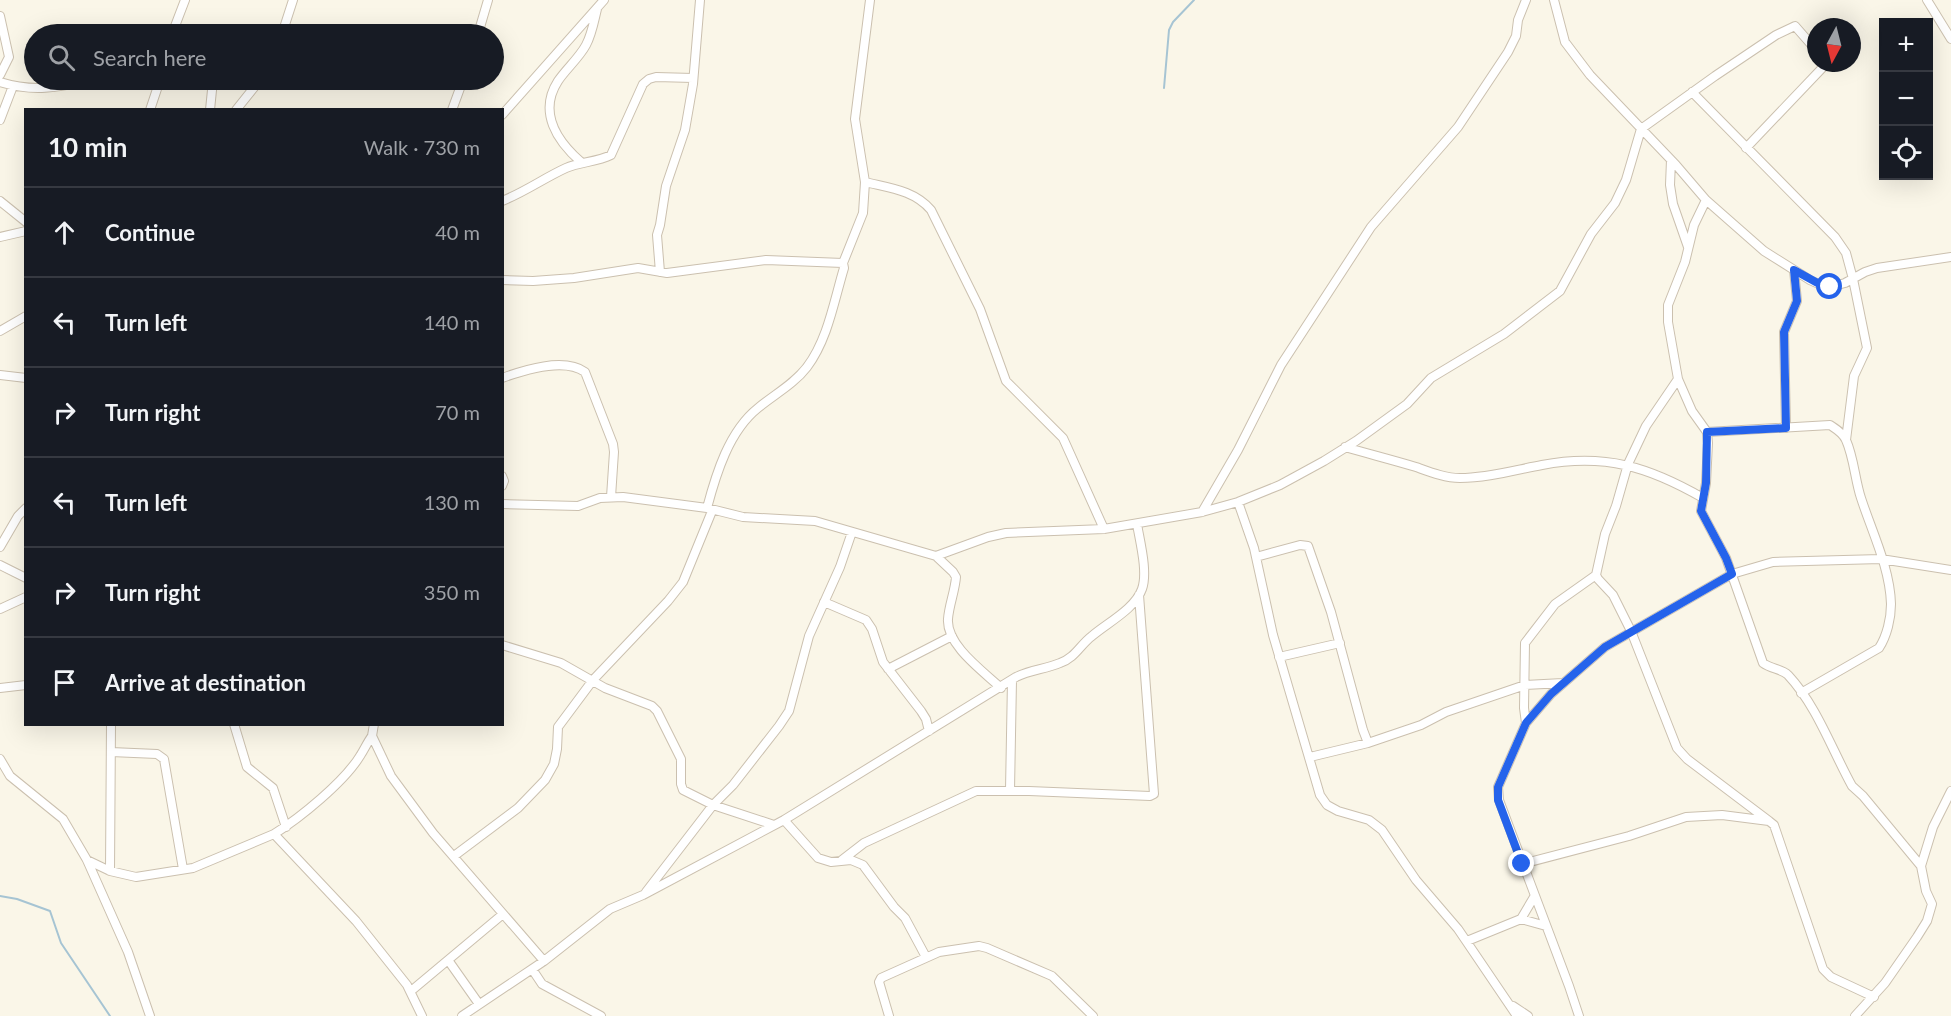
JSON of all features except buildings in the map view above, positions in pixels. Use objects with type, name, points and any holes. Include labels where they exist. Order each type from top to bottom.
[{"type":"street","points":[[176,24],[185,0]]},
{"type":"street","points":[[285,24],[293,0]]},
{"type":"street","points":[[481,24],[488,0]]},
{"type":"street","points":[[504,113],[604,0]]},
{"type":"street","points":[[660,272],[657,235],[666,186],[685,130],[693,78],[700,0]]},
{"type":"street","points":[[454,856],[518,808],[545,780],[554,764],[558,727],[593,680],[668,601],[683,582],[709,510],[714,481],[741,424],[757,408],[789,386],[807,367],[822,342],[844,268],[843,263],[862,213],[865,182],[855,119],[870,0]]},
{"type":"street","points":[[1202,513],[1238,450],[1281,365],[1371,227],[1458,127],[1508,52],[1516,36],[1518,20],[1526,0]]},
{"type":"street","points":[[1554,0],[1565,42],[1590,75],[1706,200],[1764,251],[1823,286],[1838,285],[1877,268],[1951,257]]},
{"type":"street","points":[[1926,0],[1951,39]]},
{"type":"street","points":[[581,162],[560,141],[554,129],[550,107],[558,82],[587,42],[597,9]]},
{"type":"street","points":[[0,16],[9,57],[0,75]]},
{"type":"street","points":[[936,556],[988,537],[1006,533],[1104,529],[1202,513],[1238,502],[1280,485],[1345,447],[1407,404],[1431,378],[1504,334],[1560,291],[1591,234],[1615,203],[1626,180],[1641,129],[1776,35],[1795,26],[1807,40]]},
{"type":"street","points":[[1746,148],[1818,72]]},
{"type":"street","points":[[504,200],[525,191],[554,173],[581,162],[611,155],[643,84],[649,79],[693,78]]},
{"type":"street","points":[[0,82],[24,86]]},
{"type":"street","points":[[0,120],[13,86]]},
{"type":"street","points":[[151,108],[157,90]]},
{"type":"street","points":[[210,108],[212,90]]},
{"type":"street","points":[[238,108],[252,90]]},
{"type":"street","points":[[453,108],[459,90]]},
{"type":"street","points":[[1692,92],[1835,237],[1846,254],[1867,348],[1854,376],[1846,440],[1860,497],[1881,559],[1891,604],[1884,640],[1879,648],[1801,693]]},
{"type":"street","points":[[1671,160],[1670,185],[1673,204],[1688,249]]},
{"type":"street","points":[[865,182],[903,191],[922,200],[931,210],[980,309],[1006,381],[1063,438],[1104,529]]},
{"type":"street","points":[[1706,200],[1694,225],[1668,305],[1668,322],[1678,379],[1692,411],[1707,432],[1706,483],[1701,511],[1703,518],[1726,558],[1763,663],[1769,668],[1786,673],[1801,693],[1852,786],[1921,866],[1926,891],[1932,904],[1927,921],[1885,983],[1855,1016]]},
{"type":"street","points":[[0,201],[24,220]]},
{"type":"street","points":[[0,237],[24,231]]},
{"type":"street","points":[[504,280],[574,278],[632,268],[660,272],[766,261],[843,263]]},
{"type":"street","points":[[1786,428],[1784,332],[1797,301],[1794,270]]},
{"type":"street","points":[[0,330],[24,317]]},
{"type":"street","points":[[504,377],[548,365],[578,368],[585,372],[613,444],[611,497]]},
{"type":"street","points":[[0,375],[24,378]]},
{"type":"street","points":[[1526,723],[1524,650],[1528,638],[1555,604],[1596,575],[1605,534],[1628,464],[1646,426],[1678,379]]},
{"type":"street","points":[[1707,432],[1830,425],[1839,430],[1846,440]]},
{"type":"street","points":[[1345,447],[1438,475],[1458,478],[1478,477],[1573,459],[1628,464],[1646,470],[1703,498]]},
{"type":"street","points":[[504,504],[578,506],[600,498],[611,497],[709,510],[743,517],[815,521],[936,556],[956,577],[948,619],[955,644],[1001,688]]},
{"type":"street","points":[[1238,502],[1256,556],[1279,657],[1320,795],[1327,805],[1338,812],[1369,820],[1382,830],[1416,880],[1467,941],[1517,1016]]},
{"type":"street","points":[[0,547],[24,510]]},
{"type":"street","points":[[462,1016],[544,961],[610,909],[643,895],[784,820],[1022,674],[1060,663],[1072,657],[1086,640],[1130,607],[1142,590],[1144,575],[1137,524]]},
{"type":"street","points":[[643,895],[713,805],[733,785],[789,711],[809,636],[852,532]]},
{"type":"street","points":[[1256,556],[1300,544],[1308,546],[1340,643],[1368,743]]},
{"type":"street","points":[[1578,1016],[1569,986],[1498,800],[1498,787],[1526,723],[1551,694],[1605,647],[1732,574],[1773,562],[1881,559],[1951,570]]},
{"type":"street","points":[[0,565],[24,577]]},
{"type":"street","points":[[1596,575],[1613,596],[1631,631],[1677,748],[1687,759],[1774,825],[1823,969],[1831,977],[1874,997]]},
{"type":"street","points":[[842,860],[864,843],[976,791],[1010,790],[1150,796],[1154,794],[1139,595]]},
{"type":"street","points":[[0,609],[24,598]]},
{"type":"street","points":[[824,602],[866,620],[888,669],[921,711],[929,731]]},
{"type":"street","points":[[888,669],[952,636]]},
{"type":"street","points":[[1279,657],[1340,643]]},
{"type":"street","points":[[504,646],[561,663],[616,693],[652,706],[657,711],[681,759],[681,787],[683,790],[713,805],[774,825]]},
{"type":"street","points":[[1010,790],[1012,680]]},
{"type":"street","points":[[1310,757],[1368,743],[1422,725],[1446,712],[1525,685],[1563,683]]},
{"type":"street","points":[[0,688],[24,685]]},
{"type":"street","points":[[110,871],[111,726]]},
{"type":"street","points":[[235,726],[247,767],[273,788],[286,827]]},
{"type":"street","points":[[87,860],[110,871],[136,877],[193,868],[274,834],[286,827],[344,775],[372,736],[374,726]]},
{"type":"street","points":[[372,736],[397,785],[433,832],[544,961]]},
{"type":"street","points":[[111,752],[157,753],[164,759],[183,869]]},
{"type":"street","points":[[0,759],[10,776],[63,819],[87,860],[128,952],[150,1016]]},
{"type":"street","points":[[1921,866],[1933,827],[1951,791]]},
{"type":"street","points":[[1522,864],[1629,836],[1686,817],[1722,815],[1769,821]]},
{"type":"street","points":[[784,820],[818,858],[831,862],[851,860],[863,865],[905,918],[926,957]]},
{"type":"street","points":[[274,834],[356,921],[411,991],[422,1016]]},
{"type":"street","points":[[1467,941],[1521,919],[1534,897]]},
{"type":"street","points":[[411,991],[503,914]]},
{"type":"street","points":[[1521,919],[1546,926]]},
{"type":"street","points":[[889,1016],[879,982],[881,978],[939,952],[965,947],[987,948],[1052,976],[1093,1016]]},
{"type":"street","points":[[448,960],[479,1004]]},
{"type":"street","points":[[532,969],[542,984],[601,1016]]},
{"type":"street","points":[[1509,1004],[1528,1016]]},
{"type":"waterway","points":[[1164,88],[1169,30],[1173,22],[1194,0]]},
{"type":"waterway","points":[[0,896],[17,899],[50,911],[61,943],[110,1016]]},
{"type":"route","points":[[1522,864],[1498,800],[1498,787],[1526,723],[1551,694],[1605,647],[1732,574],[1701,511],[1706,483],[1707,432],[1786,428],[1784,332],[1797,301],[1794,270],[1810,280],[1830,287]]}]
